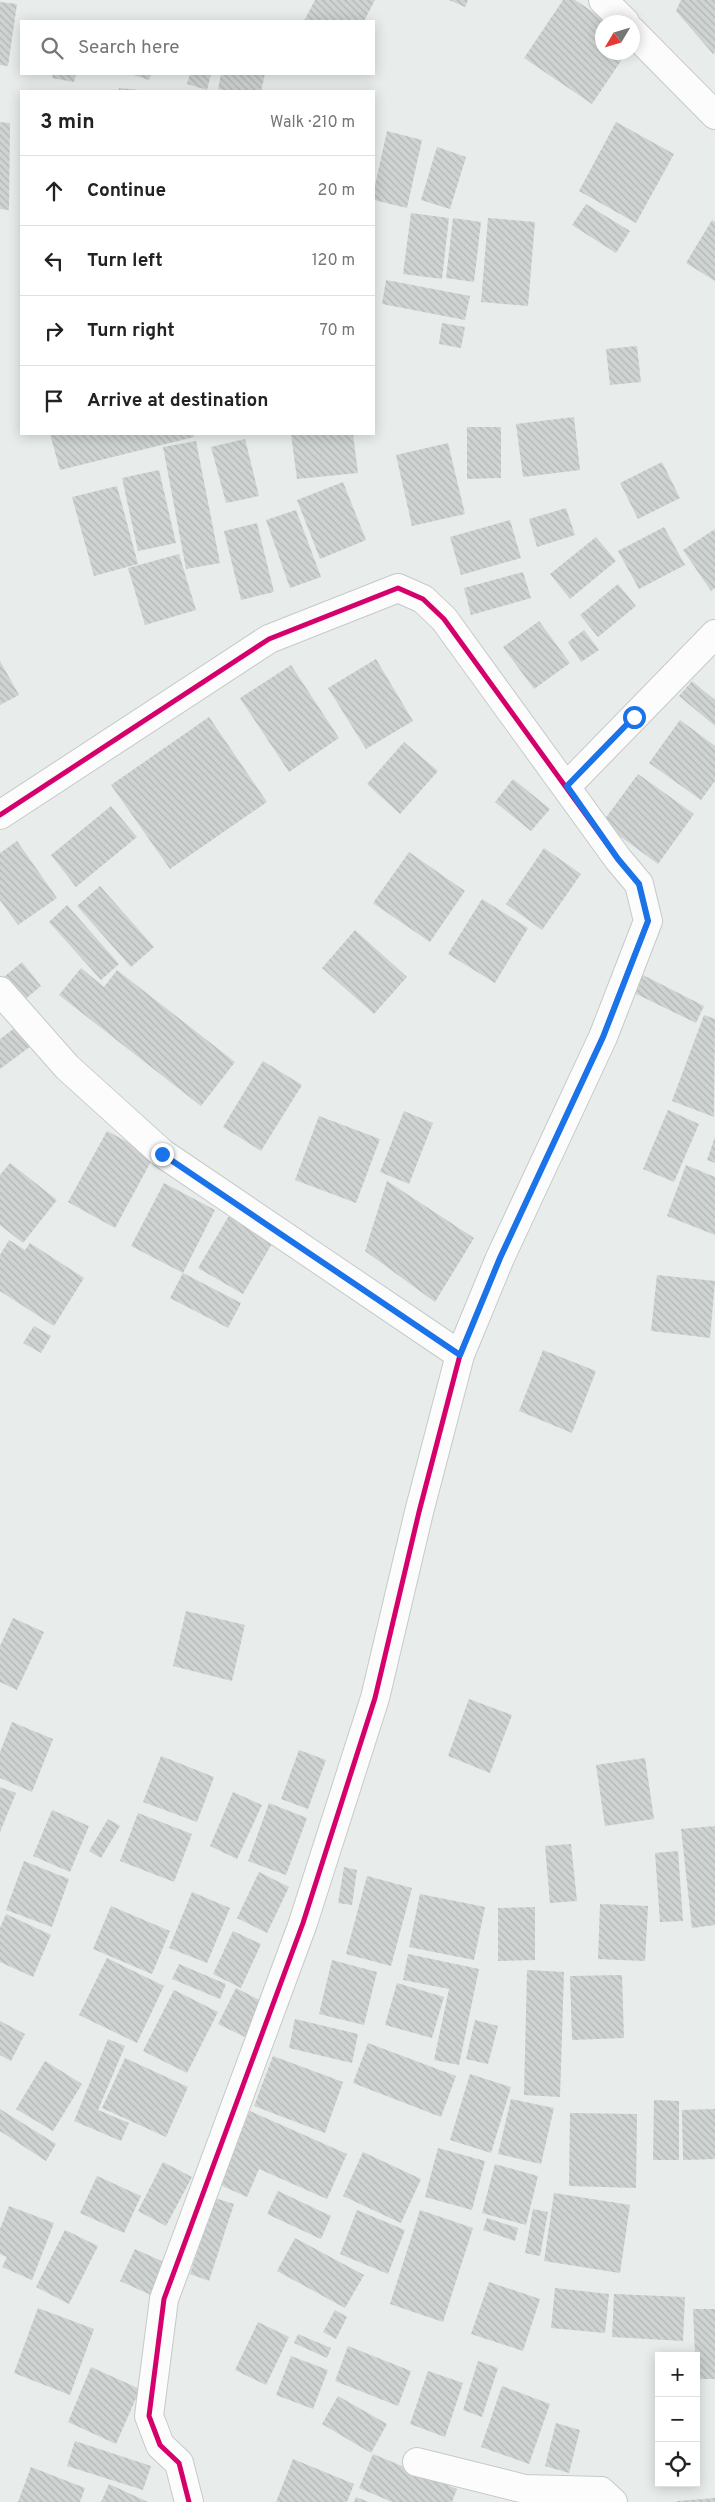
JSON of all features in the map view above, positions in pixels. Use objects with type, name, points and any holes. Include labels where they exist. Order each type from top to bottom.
[{"type":"street","points":[[603,0],[618,15]]},
{"type":"street","points":[[640,38],[715,116]]},
{"type":"street","points":[[0,815],[269,639],[398,588],[423,598],[444,619],[567,786],[618,859],[639,884],[648,921],[603,1037],[500,1258],[460,1355],[419,1512],[375,1698],[303,1923],[164,2299],[150,2416],[160,2445],[178,2463],[189,2502]]},
{"type":"street","points":[[567,786],[715,634]]},
{"type":"street","points":[[0,991],[67,1067],[162,1154],[460,1355]]},
{"type":"street","points":[[417,2462],[525,2489],[601,2491],[613,2502]]},
{"type":"building","points":[[315,0],[375,0],[365,20],[305,20]]},
{"type":"building","points":[[449,0],[468,0],[465,7]]},
{"type":"building","points":[[563,0],[575,0],[598,15],[595,15],[595,60],[622,60],[592,104],[524,58]]},
{"type":"building","points":[[681,0],[715,0],[715,52],[713,54],[676,11]]},
{"type":"building","points":[[0,2],[17,4],[8,66],[0,65]]},
{"type":"building","points":[[53,75],[76,75],[74,82],[52,78]]},
{"type":"building","points":[[134,75],[151,75],[149,80]]},
{"type":"building","points":[[190,75],[211,75],[207,90],[187,84]]},
{"type":"building","points":[[221,75],[265,75],[261,90],[218,89]]},
{"type":"building","points":[[119,88],[139,90],[119,90]]},
{"type":"building","points":[[0,122],[10,123],[9,210],[0,209]]},
{"type":"building","points":[[616,122],[674,154],[636,223],[579,191]]},
{"type":"building","points":[[387,131],[422,140],[407,208],[375,200],[375,185]]},
{"type":"building","points":[[437,147],[466,157],[450,209],[421,200]]},
{"type":"building","points":[[586,204],[630,231],[616,253],[572,225]]},
{"type":"building","points":[[411,213],[449,218],[442,279],[403,274]]},
{"type":"building","points":[[453,218],[481,222],[474,282],[446,278]]},
{"type":"building","points":[[488,218],[535,222],[528,306],[481,302]]},
{"type":"building","points":[[712,220],[715,222],[715,281],[686,263]]},
{"type":"building","points":[[386,280],[470,296],[465,320],[382,304]]},
{"type":"building","points":[[442,323],[465,327],[461,348],[439,344]]},
{"type":"building","points":[[637,346],[641,382],[610,385],[606,349]]},
{"type":"building","points":[[574,417],[580,470],[523,477],[516,424]]},
{"type":"building","points":[[467,427],[501,427],[501,478],[467,479]]},
{"type":"building","points":[[50,435],[193,435],[194,437],[60,470]]},
{"type":"building","points":[[291,435],[353,435],[358,473],[297,479]]},
{"type":"building","points":[[245,439],[259,496],[226,503],[211,447]]},
{"type":"building","points":[[196,441],[220,563],[186,569],[163,447]]},
{"type":"building","points":[[448,443],[465,514],[412,526],[396,455]]},
{"type":"building","points":[[662,462],[680,498],[638,519],[620,483]]},
{"type":"building","points":[[159,470],[176,543],[138,551],[122,478]]},
{"type":"building","points":[[343,482],[366,540],[320,559],[297,500]]},
{"type":"building","points":[[117,486],[138,564],[94,576],[72,497]]},
{"type":"building","points":[[566,508],[575,535],[537,547],[529,519]]},
{"type":"building","points":[[296,510],[321,577],[290,588],[266,520]]},
{"type":"building","points":[[510,520],[521,558],[461,575],[450,537]]},
{"type":"building","points":[[257,523],[274,592],[241,600],[224,531]]},
{"type":"building","points":[[664,527],[685,565],[639,589],[618,551]]},
{"type":"building","points":[[715,529],[715,588],[711,591],[683,550]]},
{"type":"building","points":[[596,537],[616,561],[570,599],[550,574]]},
{"type":"building","points":[[179,554],[196,610],[145,625],[128,568]]},
{"type":"building","points":[[523,572],[531,598],[471,615],[464,588]]},
{"type":"building","points":[[618,584],[636,606],[598,637],[580,615]]},
{"type":"building","points":[[539,621],[570,663],[534,689],[503,647]]},
{"type":"building","points":[[584,630],[599,650],[581,662],[568,642]]},
{"type":"building","points":[[376,659],[413,721],[366,749],[328,688]]},
{"type":"building","points":[[0,661],[19,695],[0,705]]},
{"type":"building","points":[[291,665],[339,738],[289,772],[240,698]]},
{"type":"building","points":[[692,681],[715,700],[715,726],[679,696]]},
{"type":"building","points":[[209,717],[267,802],[170,869],[111,785]]},
{"type":"building","points":[[680,720],[715,746],[715,781],[701,800],[649,763]]},
{"type":"building","points":[[404,742],[438,771],[400,814],[367,784]]},
{"type":"building","points":[[638,774],[694,814],[658,864],[602,823]]},
{"type":"building","points":[[513,779],[550,809],[531,831],[495,802]]},
{"type":"building","points":[[111,806],[137,837],[76,887],[51,855]]},
{"type":"building","points":[[17,841],[57,898],[18,925],[0,900],[0,853]]},
{"type":"building","points":[[544,848],[581,874],[542,930],[506,904]]},
{"type":"building","points":[[409,852],[465,891],[430,942],[373,903]]},
{"type":"building","points":[[100,886],[154,947],[131,967],[77,906]]},
{"type":"building","points":[[482,899],[528,928],[495,983],[448,954]]},
{"type":"building","points":[[67,905],[119,964],[101,980],[49,922]]},
{"type":"building","points":[[355,930],[407,977],[374,1014],[322,968]]},
{"type":"building","points":[[22,962],[41,986],[23,1001],[4,977]]},
{"type":"building","points":[[81,968],[104,987],[117,970],[235,1062],[201,1106],[59,995]]},
{"type":"building","points":[[635,971],[704,1006],[696,1023],[626,989]]},
{"type":"building","points":[[704,1015],[715,1019],[714,1117],[672,1101]]},
{"type":"building","points":[[16,1027],[31,1046],[0,1069],[0,1039]]},
{"type":"building","points":[[263,1061],[302,1085],[261,1151],[223,1127]]},
{"type":"building","points":[[668,1110],[699,1124],[674,1182],[643,1169]]},
{"type":"building","points":[[404,1111],[433,1123],[409,1184],[380,1172]]},
{"type":"building","points":[[319,1116],[380,1139],[356,1203],[295,1180]]},
{"type":"building","points":[[107,1131],[154,1156],[115,1228],[68,1202]]},
{"type":"building","points":[[715,1137],[715,1163],[707,1160]]},
{"type":"building","points":[[10,1163],[57,1200],[23,1243],[0,1225],[0,1175]]},
{"type":"building","points":[[686,1165],[715,1177],[715,1235],[667,1216]]},
{"type":"building","points":[[387,1181],[474,1238],[435,1302],[365,1251]]},
{"type":"building","points":[[164,1183],[215,1210],[183,1273],[131,1246]]},
{"type":"building","points":[[230,1214],[274,1240],[243,1294],[198,1268]]},
{"type":"building","points":[[9,1240],[25,1250],[30,1243],[84,1278],[54,1326],[0,1291],[0,1255]]},
{"type":"building","points":[[183,1273],[241,1303],[228,1328],[170,1298]]},
{"type":"building","points":[[657,1275],[715,1281],[710,1338],[651,1331]]},
{"type":"building","points":[[34,1326],[51,1336],[41,1353],[23,1343]]},
{"type":"building","points":[[543,1350],[596,1371],[572,1433],[519,1411]]},
{"type":"building","points":[[186,1611],[245,1625],[232,1681],[173,1666]]},
{"type":"building","points":[[13,1618],[44,1632],[17,1690],[0,1682],[0,1646]]},
{"type":"building","points":[[469,1699],[512,1715],[490,1773],[448,1756]]},
{"type":"building","points":[[12,1722],[53,1739],[32,1792],[0,1778],[0,1752]]},
{"type":"building","points":[[299,1750],[326,1760],[308,1809],[281,1799]]},
{"type":"building","points":[[161,1756],[214,1777],[197,1822],[143,1802]]},
{"type":"building","points":[[645,1758],[654,1819],[605,1826],[596,1765]]},
{"type":"building","points":[[0,1787],[16,1793],[0,1832]]},
{"type":"building","points":[[233,1792],[262,1805],[237,1859],[210,1846]]},
{"type":"building","points":[[269,1803],[307,1818],[286,1875],[248,1861]]},
{"type":"building","points":[[52,1810],[89,1826],[70,1872],[33,1856]]},
{"type":"building","points":[[138,1813],[192,1834],[174,1882],[120,1861]]},
{"type":"building","points":[[108,1819],[120,1826],[101,1858],[89,1851]]},
{"type":"building","points":[[715,1826],[715,1925],[692,1928],[681,1829]]},
{"type":"building","points":[[571,1844],[577,1901],[550,1903],[545,1846]]},
{"type":"building","points":[[678,1851],[683,1921],[660,1922],[655,1853]]},
{"type":"building","points":[[24,1861],[69,1879],[52,1927],[6,1910]]},
{"type":"building","points":[[344,1867],[357,1870],[352,1905],[338,1903]]},
{"type":"building","points":[[259,1872],[289,1887],[267,1933],[237,1918]]},
{"type":"building","points":[[367,1876],[412,1888],[391,1966],[346,1954]]},
{"type":"building","points":[[192,1892],[230,1908],[207,1963],[169,1948]]},
{"type":"building","points":[[420,1894],[485,1907],[474,1960],[409,1947]]},
{"type":"building","points":[[600,1904],[648,1906],[645,1961],[598,1959]]},
{"type":"building","points":[[111,1906],[170,1931],[152,1974],[93,1949]]},
{"type":"building","points":[[535,1907],[535,1960],[498,1961],[498,1908]]},
{"type":"building","points":[[6,1914],[51,1935],[33,1977],[0,1962],[0,1928]]},
{"type":"building","points":[[233,1931],[261,1944],[241,1988],[213,1974]]},
{"type":"building","points":[[408,1954],[479,1969],[459,2065],[434,2060],[449,1989],[403,1980]]},
{"type":"building","points":[[107,1958],[164,1986],[137,2043],[79,2015]]},
{"type":"building","points":[[332,1960],[377,1972],[364,2025],[319,2014]]},
{"type":"building","points":[[179,1964],[226,1984],[220,1999],[172,1979]]},
{"type":"building","points":[[527,1970],[564,1972],[560,2097],[524,2095]]},
{"type":"building","points":[[622,1975],[624,2038],[572,2040],[570,1976]]},
{"type":"building","points":[[397,1983],[444,1997],[432,2038],[385,2025]]},
{"type":"building","points":[[236,1988],[263,2002],[245,2037],[218,2024]]},
{"type":"building","points":[[174,1990],[218,2012],[187,2073],[143,2051]]},
{"type":"building","points":[[295,2019],[358,2034],[352,2063],[289,2048]]},
{"type":"building","points":[[475,2020],[498,2026],[488,2064],[466,2059]]},
{"type":"building","points":[[0,2021],[25,2034],[11,2061],[0,2055]]},
{"type":"building","points":[[108,2039],[125,2046],[98,2110],[129,2123],[121,2141],[74,2121]]},
{"type":"building","points":[[368,2043],[456,2076],[441,2117],[353,2083]]},
{"type":"building","points":[[273,2056],[343,2082],[325,2133],[254,2106]]},
{"type":"building","points":[[125,2058],[188,2087],[166,2137],[102,2108]]},
{"type":"building","points":[[45,2061],[82,2084],[53,2131],[16,2109]]},
{"type":"building","points":[[470,2074],[511,2087],[491,2153],[450,2140]]},
{"type":"building","points":[[511,2099],[554,2108],[541,2164],[498,2154]]},
{"type":"building","points":[[654,2100],[679,2101],[679,2160],[653,2160]]},
{"type":"building","points":[[0,2109],[56,2144],[46,2161],[0,2131]]},
{"type":"building","points":[[715,2109],[715,2159],[683,2160],[682,2110]]},
{"type":"building","points":[[250,2111],[347,2154],[327,2199],[259,2169],[247,2197],[218,2184]]},
{"type":"building","points":[[570,2113],[637,2114],[636,2188],[569,2186]]},
{"type":"building","points":[[438,2148],[485,2161],[472,2210],[425,2197]]},
{"type":"building","points":[[363,2152],[421,2179],[401,2223],[343,2196]]},
{"type":"building","points":[[163,2162],[192,2177],[166,2226],[138,2211]]},
{"type":"building","points":[[495,2164],[538,2176],[526,2225],[482,2213]]},
{"type":"building","points":[[97,2176],[141,2196],[124,2233],[80,2213]]},
{"type":"building","points":[[278,2191],[331,2216],[321,2239],[267,2214]]},
{"type":"building","points":[[554,2193],[630,2205],[620,2273],[544,2261]]},
{"type":"building","points":[[215,2198],[234,2204],[209,2281],[190,2274]]},
{"type":"building","points":[[9,2206],[54,2223],[32,2280],[2,2267],[7,2257],[0,2254],[0,2229]]},
{"type":"building","points":[[533,2209],[548,2212],[540,2256],[525,2253]]},
{"type":"building","points":[[357,2210],[405,2230],[388,2274],[340,2254]]},
{"type":"building","points":[[420,2210],[473,2228],[443,2322],[390,2304]]},
{"type":"building","points":[[487,2218],[518,2228],[515,2241],[483,2230]]},
{"type":"building","points":[[65,2230],[98,2246],[69,2304],[36,2287]]},
{"type":"building","points":[[295,2238],[364,2275],[345,2308],[277,2271]]},
{"type":"building","points":[[135,2249],[166,2263],[151,2295],[120,2281]]},
{"type":"building","points":[[489,2282],[540,2299],[523,2351],[471,2334]]},
{"type":"building","points":[[555,2288],[609,2294],[605,2333],[551,2328]]},
{"type":"building","points":[[614,2294],[685,2297],[683,2341],[612,2337]]},
{"type":"building","points":[[38,2308],[94,2329],[70,2395],[14,2373]]},
{"type":"building","points":[[693,2309],[715,2309],[715,2379],[700,2379],[700,2352],[695,2352]]},
{"type":"building","points":[[335,2310],[347,2317],[336,2339],[323,2332]]},
{"type":"building","points":[[258,2322],[289,2337],[266,2385],[235,2370]]},
{"type":"building","points":[[298,2334],[331,2348],[327,2358],[294,2343]]},
{"type":"building","points":[[348,2346],[411,2371],[398,2406],[335,2381]]},
{"type":"building","points":[[291,2356],[328,2370],[313,2409],[276,2395]]},
{"type":"building","points":[[478,2361],[498,2368],[482,2417],[463,2410]]},
{"type":"building","points":[[91,2367],[140,2389],[116,2444],[68,2422]]},
{"type":"building","points":[[428,2371],[463,2383],[445,2437],[410,2424]]},
{"type":"building","points":[[502,2386],[550,2404],[529,2464],[481,2447]]},
{"type":"building","points":[[338,2396],[387,2424],[371,2453],[322,2424]]},
{"type":"building","points":[[556,2423],[580,2430],[569,2473],[545,2466]]},
{"type":"building","points":[[75,2441],[151,2466],[143,2490],[67,2466]]},
{"type":"building","points":[[373,2454],[457,2489],[452,2502],[392,2502],[359,2488]]},
{"type":"building","points":[[293,2459],[354,2484],[347,2502],[276,2502]]},
{"type":"building","points":[[31,2467],[85,2488],[80,2502],[18,2502]]},
{"type":"building","points":[[109,2484],[148,2502],[101,2502]]},
{"type":"building","points":[[356,2497],[369,2502],[354,2502]]},
{"type":"building","points":[[715,2498],[715,2502],[677,2502],[677,2501]]},
{"type":"cycle path","points":[[0,815],[269,639],[398,588],[423,599],[444,619],[618,859],[639,884],[648,921],[603,1037],[500,1258],[460,1355],[419,1512],[375,1698],[303,1923],[164,2299],[149,2416],[160,2445],[179,2463],[189,2502]]},
{"type":"route","points":[[162,1154],[460,1355],[500,1258],[603,1037],[648,921],[639,884],[618,859],[567,786],[634,717]]}]
